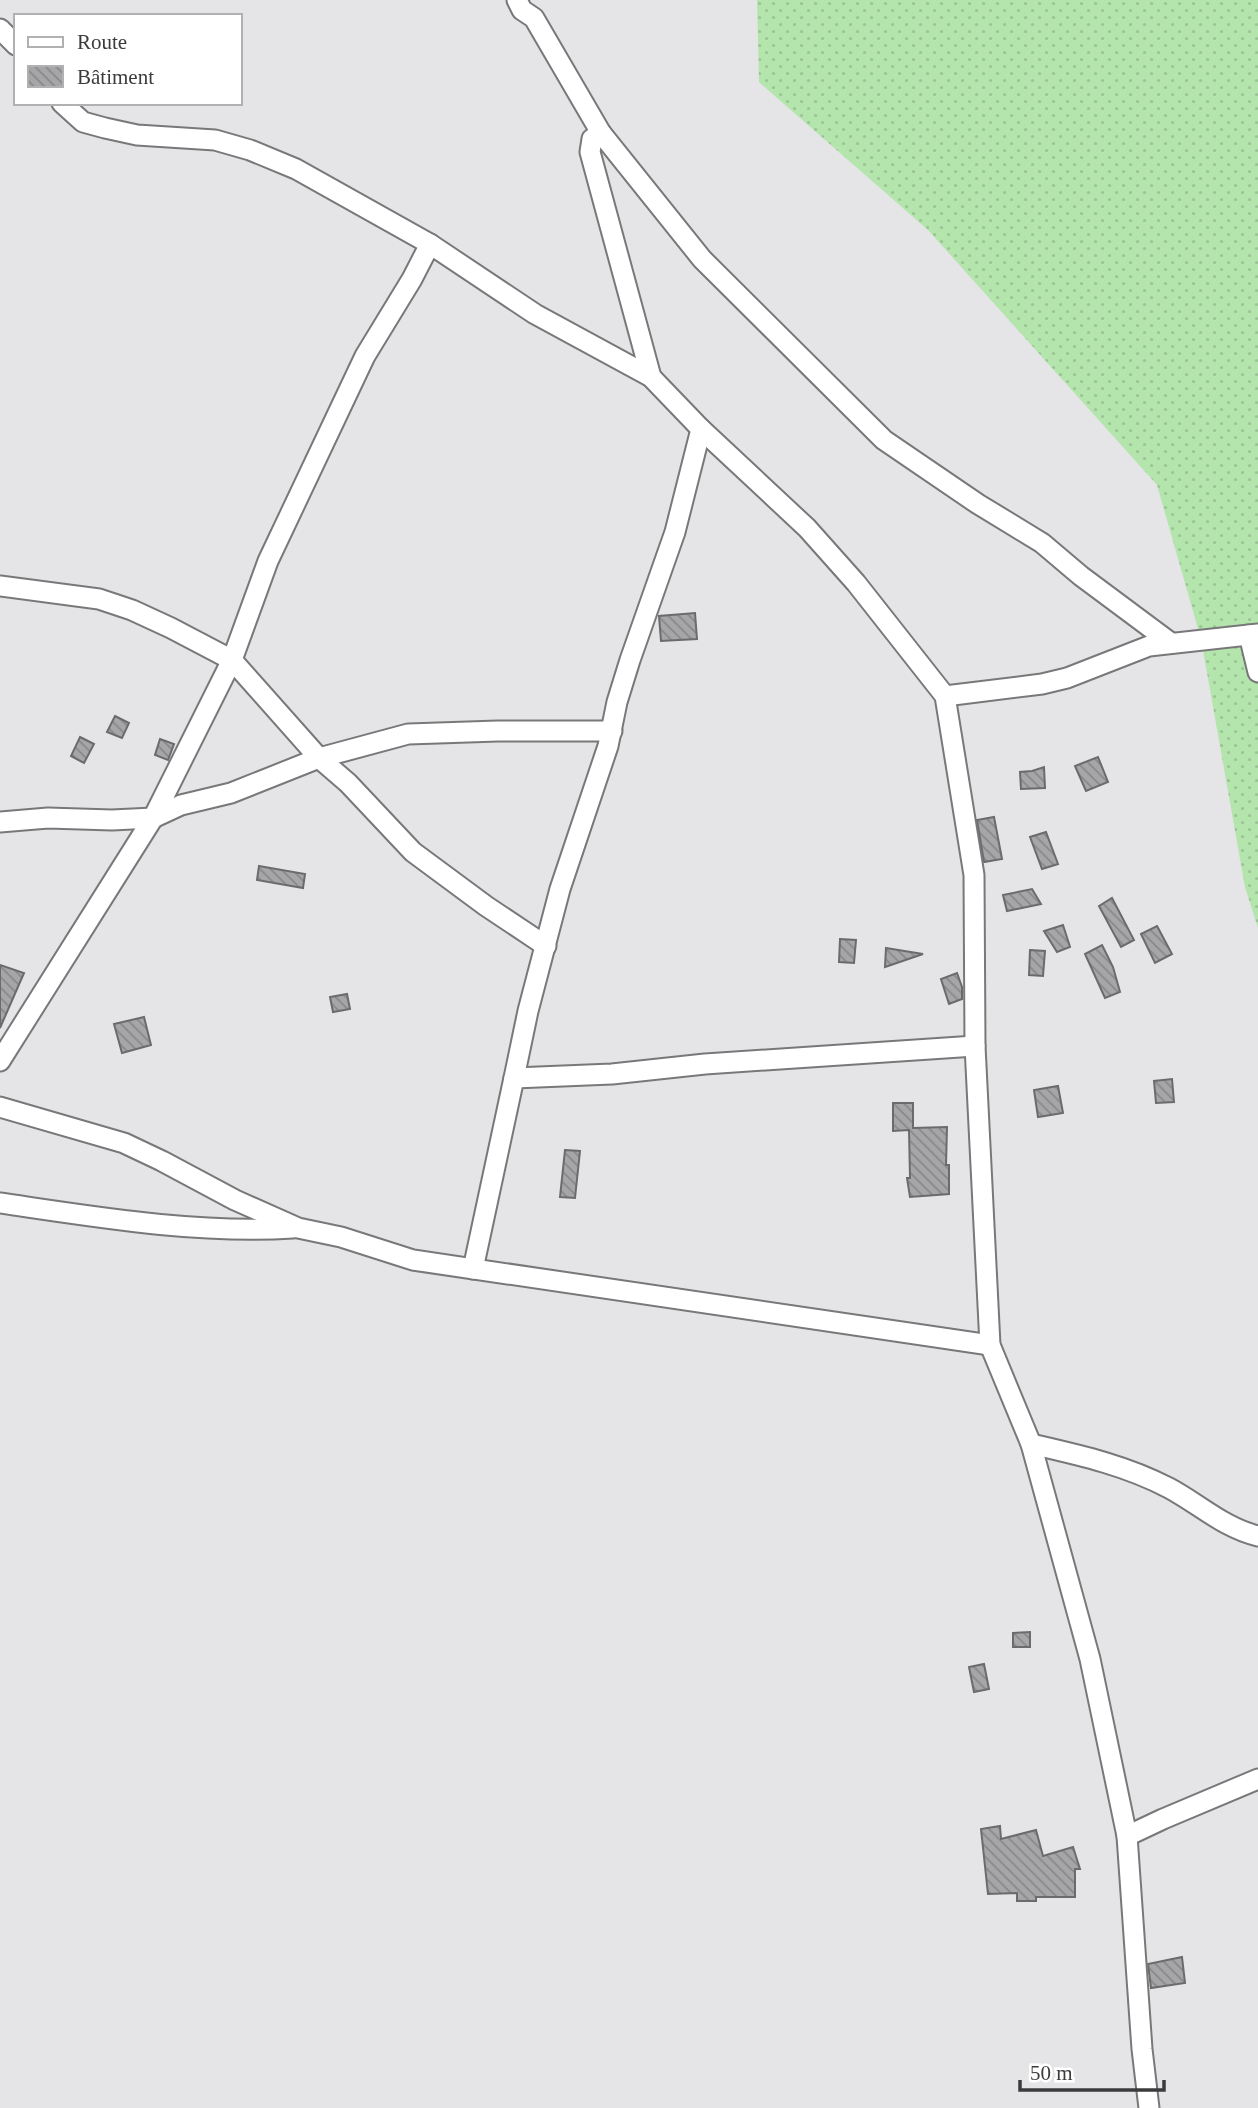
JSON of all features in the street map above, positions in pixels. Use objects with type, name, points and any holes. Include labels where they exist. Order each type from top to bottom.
[{"type":"street","points":[[517,0],[522,9],[534,18],[601,133],[702,260],[884,440],[978,504],[1042,543],[1081,576],[1171,643]]},
{"type":"street","points":[[0,29],[14,43]]},
{"type":"street","points":[[63,105],[83,122],[137,135],[215,140],[250,150],[296,169],[430,244],[535,314],[651,377],[701,429],[807,528],[862,591],[945,696],[974,875],[975,1046],[990,1345],[1031,1444],[1090,1659],[1127,1836],[1142,2049],[1149,2108]]},
{"type":"street","points":[[601,133],[592,139],[590,152],[651,377]]},
{"type":"street","points":[[0,1061],[153,818],[232,660],[268,561],[365,356],[430,244]]},
{"type":"street","points":[[473,1269],[514,1079],[562,881],[612,731],[627,670],[675,532],[701,429]]},
{"type":"street","points":[[0,586],[99,599],[132,610],[232,660],[319,758],[348,783],[412,852],[546,946]]},
{"type":"street","points":[[945,696],[1042,684],[1067,678],[1149,646],[1253,634],[1258,672]]},
{"type":"street","points":[[0,822],[48,818],[153,818],[181,805],[231,793],[319,758],[408,734],[612,731]]},
{"type":"street","points":[[514,1079],[975,1046]]},
{"type":"street","points":[[0,1107],[124,1143],[235,1200],[298,1228],[341,1237],[412,1260],[990,1345]]},
{"type":"street","points":[[0,1203],[90,1216],[183,1225],[262,1230],[298,1228]]},
{"type":"street","points":[[1031,1444],[1113,1463],[1169,1488],[1243,1533],[1258,1536]]},
{"type":"street","points":[[1127,1836],[1258,1779]]},
{"type":"green space","points":[[757,0],[1258,0],[1258,928],[1245,887],[1201,639],[1157,485],[928,230],[759,82]]},
{"type":"building","points":[[695,613],[697,639],[661,641],[659,616]]},
{"type":"building","points":[[115,716],[129,723],[122,738],[107,732]]},
{"type":"building","points":[[80,737],[94,744],[84,763],[71,756]]},
{"type":"building","points":[[160,739],[174,744],[168,760],[155,755]]},
{"type":"building","points":[[1098,757],[1108,782],[1086,791],[1075,766]]},
{"type":"building","points":[[1044,767],[1045,788],[1021,789],[1020,772]]},
{"type":"building","points":[[994,817],[1002,859],[984,862],[977,820]]},
{"type":"building","points":[[1046,832],[1058,864],[1042,869],[1030,837]]},
{"type":"building","points":[[259,866],[305,874],[303,888],[257,880]]},
{"type":"building","points":[[1032,889],[1041,904],[1007,911],[1003,895]]},
{"type":"building","points":[[1112,898],[1134,940],[1121,947],[1099,906]]},
{"type":"building","points":[[1063,925],[1070,947],[1057,952],[1044,931]]},
{"type":"building","points":[[1157,926],[1172,954],[1155,963],[1141,934]]},
{"type":"building","points":[[840,939],[856,940],[854,963],[839,962]]},
{"type":"building","points":[[1102,945],[1113,967],[1120,992],[1105,998],[1085,954]]},
{"type":"building","points":[[886,948],[923,954],[885,967]]},
{"type":"building","points":[[1030,950],[1045,951],[1043,976],[1029,975]]},
{"type":"building","points":[[0,965],[24,973],[0,1028]]},
{"type":"building","points":[[957,973],[962,987],[962,999],[949,1004],[941,979]]},
{"type":"building","points":[[347,994],[350,1009],[333,1012],[330,997]]},
{"type":"building","points":[[144,1017],[151,1045],[122,1053],[114,1024]]},
{"type":"building","points":[[1172,1079],[1174,1102],[1156,1103],[1154,1081]]},
{"type":"building","points":[[1058,1086],[1063,1113],[1038,1117],[1034,1090]]},
{"type":"building","points":[[893,1103],[913,1103],[913,1128],[947,1127],[946,1165],[949,1165],[949,1194],[910,1197],[907,1178],[910,1178],[909,1130],[893,1131]]},
{"type":"building","points":[[565,1150],[580,1151],[575,1198],[560,1197]]},
{"type":"building","points":[[1030,1632],[1030,1647],[1013,1647],[1013,1633]]},
{"type":"building","points":[[984,1664],[989,1689],[974,1692],[969,1667]]},
{"type":"building","points":[[1000,1826],[1001,1839],[1036,1830],[1043,1856],[1073,1847],[1080,1869],[1075,1869],[1075,1897],[1036,1897],[1036,1901],[1017,1901],[1017,1893],[988,1894],[981,1829]]},
{"type":"building","points":[[1182,1957],[1185,1983],[1151,1988],[1148,1964]]}]
